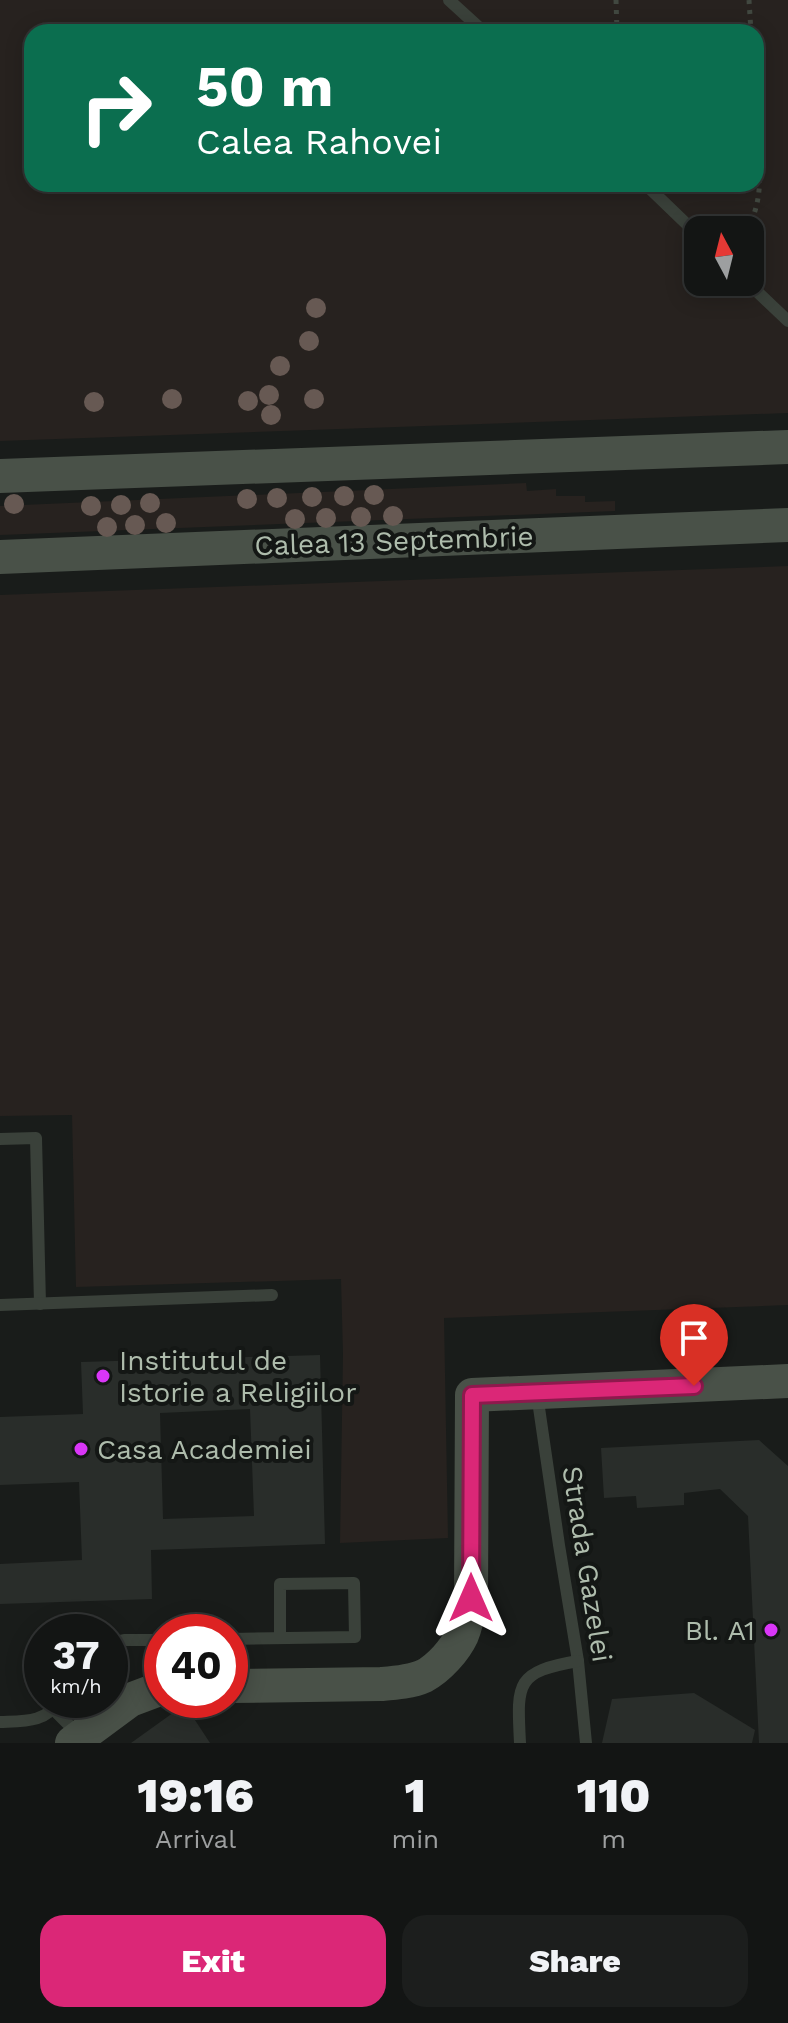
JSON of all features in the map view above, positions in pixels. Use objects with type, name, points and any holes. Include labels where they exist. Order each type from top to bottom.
[{"type":"main road","points":[[0,476],[788,447]]},
{"type":"main road","name":"Calea 13 Septembrie","points":[[0,557],[788,525]]},
{"type":"main road","points":[[248,1686],[392,1683],[423,1676],[440,1664],[462,1636],[471,1598],[472,1395],[788,1381]]},
{"type":"main road","points":[[76,1740],[130,1700],[144,1694]]},
{"type":"lane","points":[[449,0],[475,24]]},
{"type":"lane","points":[[653,192],[684,222]]},
{"type":"lane","points":[[762,296],[788,321]]},
{"type":"lane","points":[[0,1139],[36,1138],[40,1304]]},
{"type":"lane","points":[[0,1305],[272,1295]]},
{"type":"lane","name":"Strada Gazelei","points":[[537,1393],[578,1661],[586,1743]]},
{"type":"lane","points":[[248,1639],[355,1637],[354,1583],[280,1584],[280,1638]]},
{"type":"lane","points":[[520,1743],[519,1695],[524,1682],[532,1673],[578,1661]]},
{"type":"lane","points":[[0,1722],[40,1718]]},
{"type":"lane","points":[[63,1718],[76,1740]]},
{"type":"path","points":[[616,0],[617,24]]},
{"type":"path","points":[[749,0],[750,24]]},
{"type":"path","points":[[755,216],[759,192]]},
{"type":"shaded area","points":[[0,0],[788,0],[788,413],[0,441]]},
{"type":"shaded area","points":[[526,483],[527,491],[556,489],[556,496],[585,496],[585,502],[615,501],[615,511],[0,535],[0,506]]},
{"type":"shaded area","points":[[788,566],[788,1305],[444,1318],[448,1538],[340,1543],[341,1279],[76,1287],[72,1115],[0,1116],[0,595]]},
{"type":"building","name":"Casa Academiei","points":[[320,1355],[325,1544],[151,1550],[152,1599],[0,1604],[0,1564],[82,1560],[79,1482],[0,1485],[0,1417],[83,1414],[81,1362]],"holes":[[[250,1409],[254,1516],[163,1519],[160,1413]]]},
{"type":"building","name":"Bl. A1","points":[[759,1440],[788,1466],[788,1743],[759,1743],[748,1516],[720,1489],[684,1493],[684,1505],[637,1508],[636,1496],[604,1498],[601,1448]]},
{"type":"building","points":[[694,1693],[755,1730],[752,1743],[602,1743],[612,1699]]},
{"type":"building","points":[[166,1718],[194,1718],[210,1743],[131,1743]]},
{"type":"place","name":"Institutul de Istorie a Religiilor","points":[[103,1376]]},
{"type":"place","name":"Casa Academiei","points":[[81,1449]]},
{"type":"place","name":"Bl. A1","points":[[771,1630]]},
{"type":"route","points":[[471,1598],[472,1395],[694,1386]]}]
